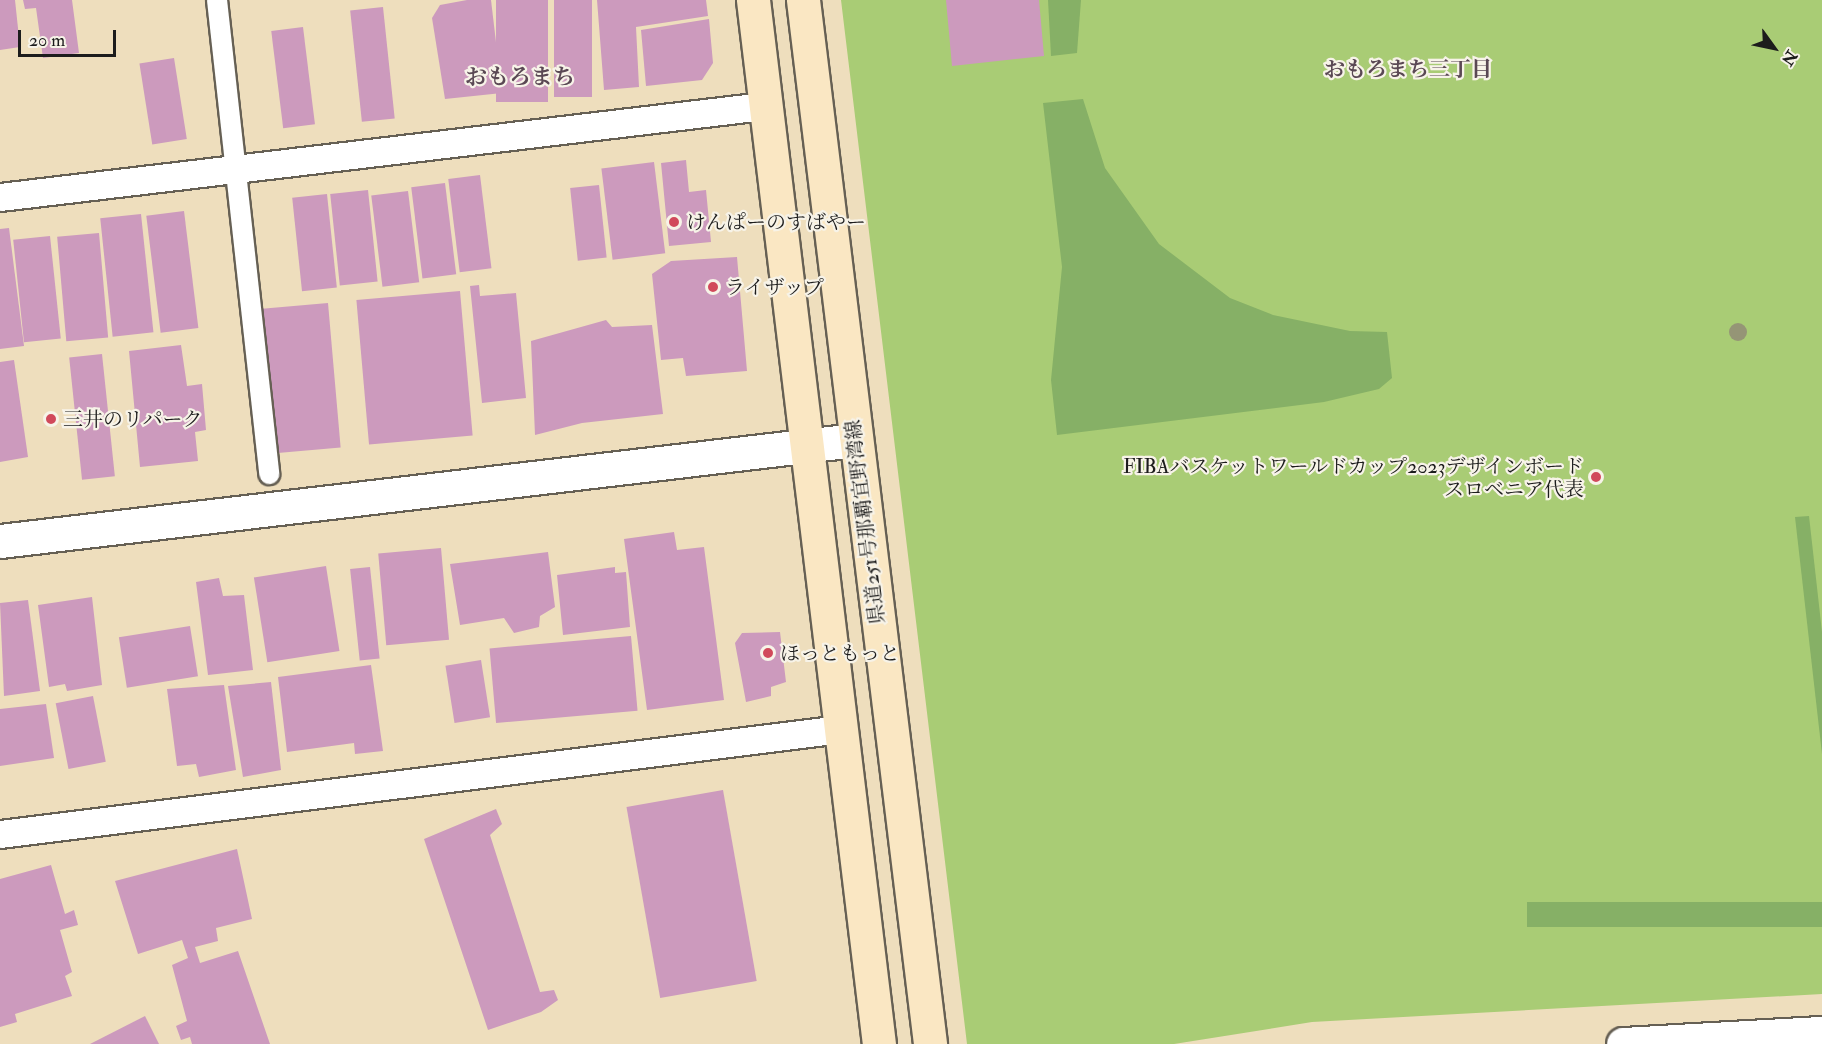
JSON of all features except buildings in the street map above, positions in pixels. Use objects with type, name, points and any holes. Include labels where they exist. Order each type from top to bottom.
[{"type":"main road","points":[[753,0],[763,106],[879,1044]]},
{"type":"main road","name":"県道251号那覇宜野湾線","points":[[803,0],[930,1044]]},
{"type":"street","points":[[217,0],[269,474]]},
{"type":"street","points":[[0,196],[763,106]]},
{"type":"street","points":[[0,541],[855,440]]},
{"type":"street","points":[[0,834],[840,729]]},
{"type":"street","points":[[1623,1044],[1722,1041],[1822,1033]]},
{"type":"green space","points":[[841,0],[1822,0],[1822,994],[1312,1022],[1174,1044],[967,1044]]},
{"type":"green space","points":[[1048,0],[1081,0],[1077,53],[1051,56]]},
{"type":"green space","points":[[1083,99],[1105,168],[1159,244],[1230,298],[1273,315],[1350,331],[1387,332],[1392,378],[1379,389],[1324,402],[1057,435],[1051,380],[1062,267],[1043,103]]},
{"type":"green space","points":[[1809,516],[1822,632],[1822,754],[1795,517]]},
{"type":"green space","points":[[1527,902],[1822,902],[1822,927],[1527,927]]},
{"type":"place","name":"けんぱーのすばやー","points":[[674,222]]},
{"type":"place","name":"ライザップ","points":[[713,287]]},
{"type":"place","name":"三井のリパーク","points":[[51,419]]},
{"type":"place","name":"FIBAバスケットワールドカップ2023デザインボード スロベニア代表","points":[[1596,477]]},
{"type":"place","name":"ほっともっと","points":[[768,653]]},
{"type":"district","name":"おもろまち三丁目","points":[[1408,70]]},
{"type":"district","name":"おもろまち","points":[[520,78]]}]
